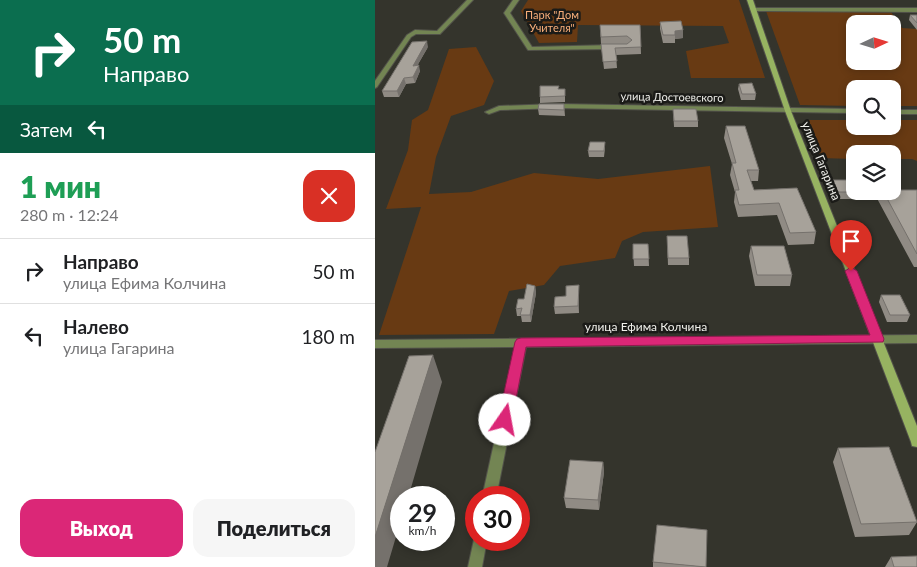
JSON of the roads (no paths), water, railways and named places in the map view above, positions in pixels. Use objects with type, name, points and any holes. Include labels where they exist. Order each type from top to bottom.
[{"type":"street","points":[[375,86],[409,36],[415,32],[438,33],[470,0]]},
{"type":"street","points":[[516,0],[507,13],[530,49],[619,47]]},
{"type":"street","points":[[752,4],[917,10]]},
{"type":"street","name":"улица Гагарина","points":[[752,4],[787,111],[917,442]]},
{"type":"street","name":"улица Достоевского","points":[[489,112],[499,108],[557,106],[846,111]]},
{"type":"street","points":[[901,112],[917,112]]},
{"type":"street","name":"улица Ефима Колчина","points":[[375,344],[917,339]]},
{"type":"street","points":[[491,486],[521,342]]},
{"type":"street","points":[[475,567],[478,551]]},
{"type":"park label","name":"Парк \"Дом Учителя\"","points":[[552,21]]}]
